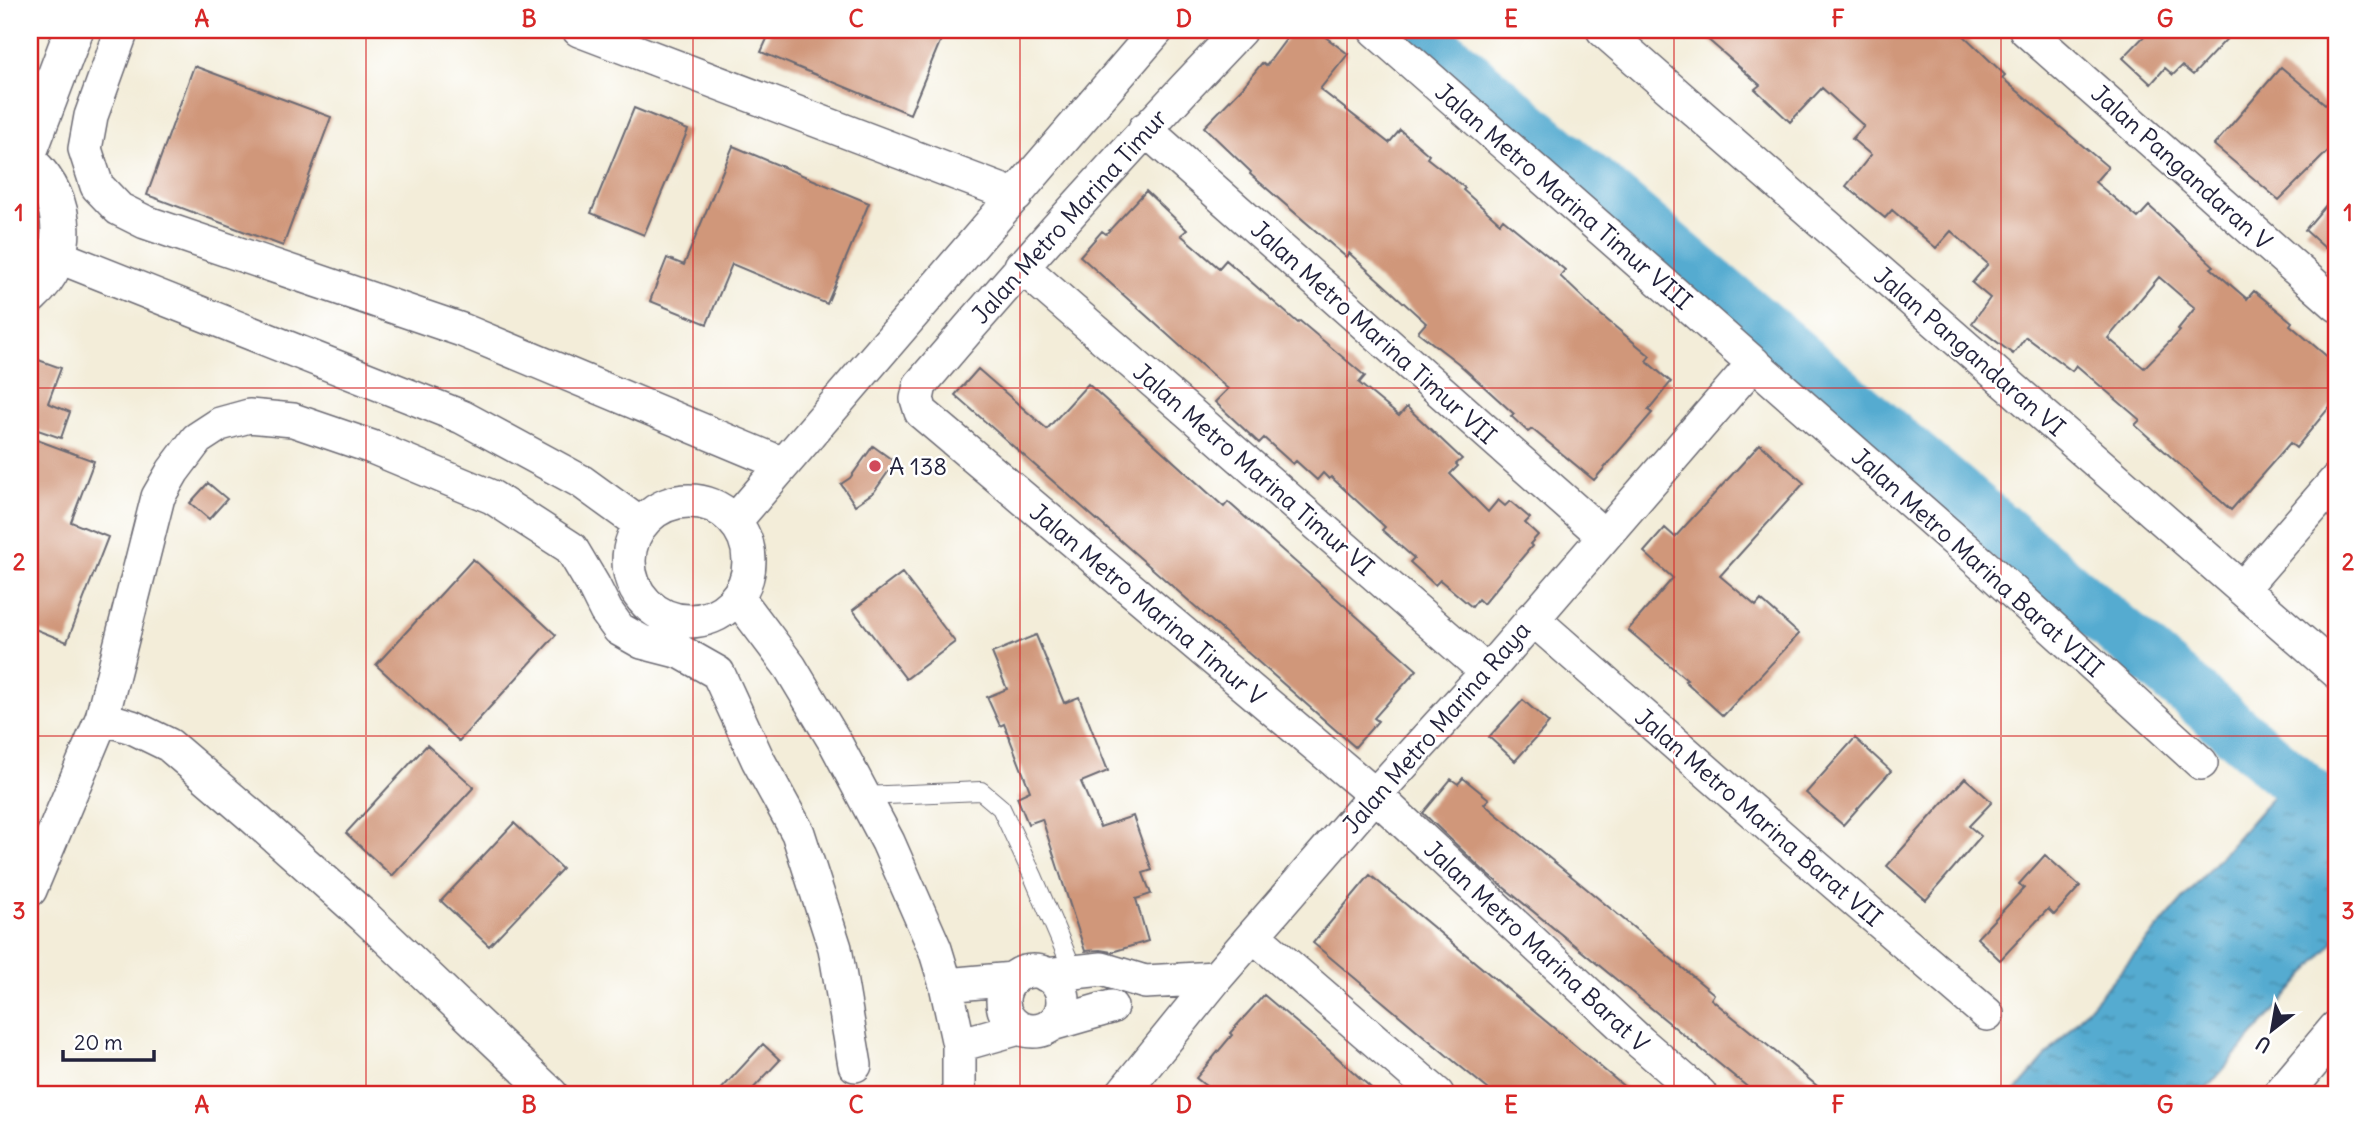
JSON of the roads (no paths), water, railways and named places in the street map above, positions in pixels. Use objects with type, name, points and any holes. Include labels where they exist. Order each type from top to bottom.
[{"type":"street","points":[[30,146],[74,30]]},
{"type":"street","points":[[122,30],[91,116],[85,149],[97,186],[119,209],[145,222],[462,330],[783,464]]},
{"type":"street","points":[[579,30],[1016,196]]},
{"type":"street","points":[[735,521],[1157,30]]},
{"type":"street","name":"Jalan Metro Marina Timur","points":[[921,412],[917,399],[920,385],[1021,266],[1145,129],[1240,30]]},
{"type":"street","name":"Jalan Metro Marina Timur VIII","points":[[1375,30],[1754,363]]},
{"type":"street","name":"Jalan Pangandaran V","points":[[2026,30],[2337,305]]},
{"type":"street","name":"Jalan Pangandaran VI","points":[[1612,32],[2337,671]]},
{"type":"street","name":"Jalan Metro Marina Timur VII","points":[[1145,129],[1603,535]]},
{"type":"street","points":[[30,164],[44,178],[57,202],[61,229],[57,256],[43,283],[30,295]]},
{"type":"street","points":[[57,256],[462,417],[582,482],[640,524]]},
{"type":"street","name":"Jalan Metro Marina Timur VI","points":[[1021,266],[1487,672]]},
{"type":"street","name":"Jalan Metro Marina Raya","points":[[1138,1089],[1216,978],[1375,795],[1487,672],[1754,363]]},
{"type":"street","name":"Jalan Metro Marina Barat VIII","points":[[1754,363],[2202,763]]},
{"type":"street","name":"Jalan Metro Marina Timur V","points":[[921,412],[1375,795]]},
{"type":"street","points":[[30,890],[102,718],[158,497],[190,447],[220,424],[250,416],[293,420],[372,447],[492,497],[571,548],[619,629],[642,642],[681,652],[718,673],[758,760],[798,833],[835,948],[855,1065]]},
{"type":"street","points":[[2242,589],[2337,479]]},
{"type":"street","points":[[687,500],[704,502],[721,509],[735,521],[748,545],[749,573],[738,598],[717,615],[690,622],[664,617],[642,600],[629,576],[629,548],[640,524],[669,503],[687,500]]},
{"type":"street","points":[[738,598],[790,667],[894,854],[935,949],[946,985],[959,1045],[959,1094]]},
{"type":"street","name":"Jalan Metro Marina Barat VII","points":[[1532,618],[1987,1014]]},
{"type":"street","points":[[102,718],[132,727],[169,745],[364,916],[551,1094]]},
{"type":"street","name":"Jalan Metro Marina Barat V","points":[[1375,795],[1700,1094]]},
{"type":"street","points":[[1254,936],[1437,1094]]},
{"type":"street","points":[[1130,994],[1102,969],[1059,973],[1035,971],[1023,973],[1013,979],[1006,988],[1004,1011],[1010,1021],[1019,1028],[1042,1030],[1130,994],[1216,978]]},
{"type":"street","points":[[1052,1024],[1063,1004],[1055,982],[1059,973]]},
{"type":"street","points":[[946,985],[1013,979]]},
{"type":"street","points":[[959,1045],[1019,1028]]},
{"type":"street","points":[[2283,1094],[2337,1030]]},
{"type":"lane","points":[[863,796],[981,791],[1000,808],[1033,876],[1059,973]]},
{"type":"water","points":[[2303,762],[2337,791],[2337,938],[2202,1094],[2013,1094]]},
{"type":"waterway","points":[[1414,30],[2337,817]]},
{"type":"place","name":"A 138","points":[[875,466]]}]
